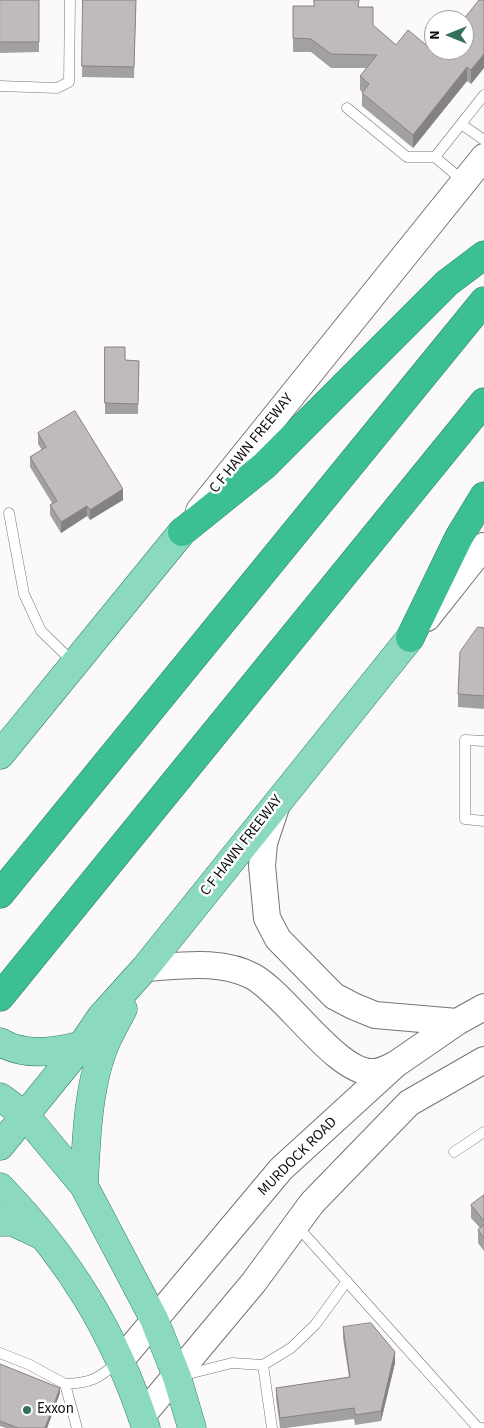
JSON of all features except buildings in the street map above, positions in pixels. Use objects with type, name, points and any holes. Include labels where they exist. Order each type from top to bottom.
[{"type":"highway","points":[[182,532],[264,466],[447,282],[484,255]]},
{"type":"highway","points":[[0,894],[484,301]]},
{"type":"highway","points":[[3,994],[484,402]]},
{"type":"highway","points":[[410,638],[459,537],[484,496]]},
{"type":"main road","name":"C F HAWN FREEWAY","points":[[0,755],[484,157]]},
{"type":"main road","name":"C F HAWN FREEWAY","points":[[0,1146],[82,1045],[101,1017],[145,968],[484,546]]},
{"type":"main road","points":[[279,799],[264,843],[262,866],[266,918],[278,939],[334,996],[353,1006],[375,1015],[457,1022]]},
{"type":"main road","points":[[84,1186],[94,1084],[106,1041],[145,968],[201,964],[230,969],[253,976],[285,1001],[331,1052],[359,1070],[375,1072],[396,1064],[416,1077],[454,1076]]},
{"type":"main road","name":"MURDOCK ROAD","points":[[121,1360],[281,1169],[396,1064],[457,1022],[484,1007]]},
{"type":"main road","points":[[0,1042],[8,1047],[43,1053],[82,1045]]},
{"type":"main road","points":[[144,1422],[177,1377],[254,1282],[312,1203],[409,1103],[484,1060]]},
{"type":"main road","points":[[0,1097],[24,1115],[84,1186],[154,1319],[177,1377],[192,1428]]},
{"type":"main road","points":[[0,1186],[47,1237],[85,1292],[121,1360],[144,1422]]},
{"type":"main road","points":[[0,1222],[13,1222],[47,1237]]},
{"type":"lane","points":[[0,86],[57,88],[69,82],[70,0]]},
{"type":"lane","points":[[435,157],[484,95]]},
{"type":"lane","points":[[347,108],[407,157],[435,157],[464,181]]},
{"type":"lane","points":[[461,124],[484,140]]},
{"type":"lane","points":[[9,513],[24,594],[41,631],[75,663]]},
{"type":"lane","points":[[484,741],[465,740],[465,819],[484,822]]},
{"type":"lane","points":[[454,1152],[484,1132]]},
{"type":"lane","points":[[296,1225],[478,1428],[482,1428]]},
{"type":"lane","points":[[177,1377],[232,1363],[264,1365],[291,1348],[315,1325],[347,1281]]},
{"type":"lane","points":[[0,1353],[30,1365],[65,1384],[88,1383],[102,1377],[121,1360]]},
{"type":"lane","points":[[264,1365],[272,1428]]},
{"type":"lane","points":[[65,1384],[77,1428]]},
{"type":"place","name":"Exxon","points":[[27,1410]]}]
